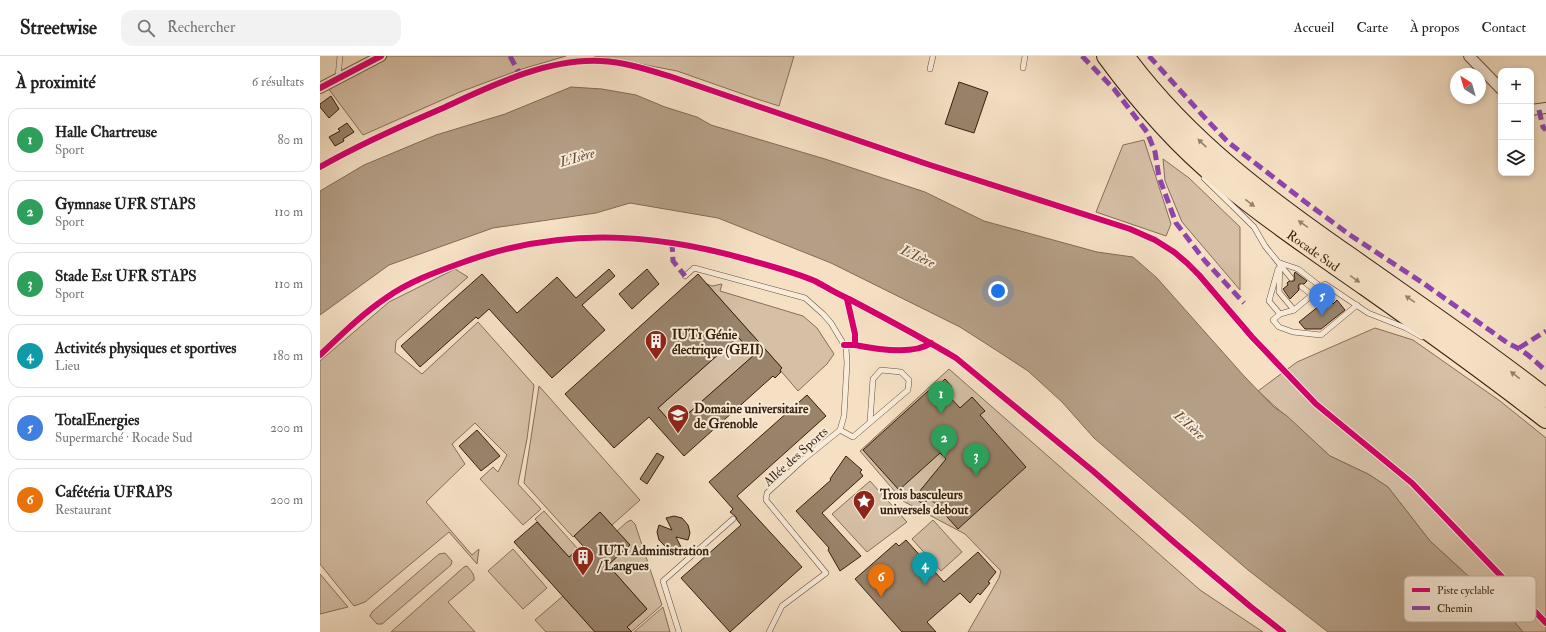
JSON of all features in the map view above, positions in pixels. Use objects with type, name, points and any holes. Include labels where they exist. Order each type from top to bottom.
[{"type":"highway","name":"Rocade Sud","points":[[1106,56],[1141,102],[1187,150],[1235,192],[1305,244],[1469,360],[1546,420]]},
{"type":"highway","name":"Rocade Sud","points":[[1125,56],[1149,87],[1178,119],[1210,150],[1243,178],[1282,209],[1465,338],[1546,398]]},
{"type":"street","points":[[320,88],[381,56]]},
{"type":"street","points":[[1469,56],[1498,86]]},
{"type":"street","points":[[1534,111],[1546,108]]},
{"type":"lane","points":[[338,78],[340,56]]},
{"type":"lane","points":[[930,69],[933,56]]},
{"type":"lane","points":[[1023,68],[1025,56]]},
{"type":"lane","points":[[1141,102],[1180,152]]},
{"type":"lane","points":[[1199,172],[1254,227],[1265,246],[1291,278]]},
{"type":"lane","points":[[1280,263],[1298,269],[1321,287]]},
{"type":"lane","points":[[1280,263],[1279,292],[1294,310]]},
{"type":"lane","points":[[1280,263],[1269,301],[1280,314]]},
{"type":"lane","name":"Allée des Sports","points":[[685,276],[694,268],[805,298],[831,323],[846,348],[847,363],[844,416],[840,430],[804,459],[767,492],[766,500],[826,573],[782,606],[770,632]]},
{"type":"lane","points":[[1357,305],[1321,335],[1293,332],[1279,327],[1273,320],[1280,314],[1294,310],[1325,284],[1357,305],[1368,313],[1406,328],[1426,340]]},
{"type":"lane","points":[[1302,287],[1312,295]]},
{"type":"lane","points":[[1463,364],[1546,420]]},
{"type":"lane","points":[[840,430],[853,437],[908,390],[909,380],[901,372],[881,370],[873,379],[870,421]]},
{"type":"lane","points":[[679,632],[663,581],[733,519]]},
{"type":"shaded area","points":[[387,56],[566,56],[522,69],[460,92],[363,135],[328,88]]},
{"type":"shaded area","points":[[594,56],[794,56],[779,106],[677,71]]},
{"type":"shaded area","points":[[1144,140],[1171,224],[1166,236],[1096,212],[1123,145]]},
{"type":"shaded area","points":[[1163,159],[1189,178],[1240,227],[1240,290],[1182,222],[1165,181]]},
{"type":"shaded area","points":[[455,269],[468,277],[396,341],[395,352],[422,374],[478,322],[534,385],[527,439],[518,484],[541,509],[523,525],[480,479],[493,467],[498,472],[507,455],[475,423],[452,444],[465,464],[426,502],[472,555],[479,549],[477,564],[449,532],[365,602],[354,606],[320,564],[320,361],[389,302]]},
{"type":"shaded area","points":[[707,284],[712,286],[722,284],[720,291],[803,316],[817,328],[834,354],[827,364],[798,391],[780,370],[782,368]]},
{"type":"shaded area","points":[[1375,328],[1413,340],[1500,401],[1546,438],[1546,632],[1523,632],[1514,622],[1536,622],[1536,576],[1468,576],[1430,541],[1388,487],[1368,474],[1330,456],[1258,391],[1297,362]]},
{"type":"shaded area","points":[[738,337],[754,355],[674,426],[658,408]]},
{"type":"shaded area","points":[[949,369],[1200,590],[1263,632],[968,632],[999,578],[1001,571],[965,534],[903,501],[860,451]]},
{"type":"shaded area","points":[[539,386],[640,500],[612,525],[600,512],[573,537],[524,483]]},
{"type":"shaded area","points":[[870,481],[907,522],[867,552],[832,514]]},
{"type":"shaded area","points":[[544,511],[578,549],[569,557],[535,519]]},
{"type":"shaded area","points":[[631,520],[635,524],[662,605],[631,632],[627,627],[647,609],[608,565],[630,545],[617,531]]},
{"type":"shaded area","points":[[933,520],[962,552],[941,571],[912,539]]},
{"type":"shaded area","points":[[513,549],[547,588],[523,609],[488,571]]},
{"type":"shaded area","points":[[445,553],[452,561],[451,565],[382,624],[377,624],[370,616],[372,612],[439,554]]},
{"type":"shaded area","points":[[467,566],[473,574],[474,580],[448,602],[475,632],[391,632],[464,567]]},
{"type":"shaded area","points":[[320,574],[348,607],[320,614]]},
{"type":"shaded area","points":[[563,596],[595,632],[546,632],[535,620]]},
{"type":"shaded area","points":[[663,607],[670,632],[634,632]]},
{"type":"water","name":"L'Isère","points":[[571,87],[602,89],[636,95],[665,107],[697,117],[711,125],[825,159],[925,192],[984,221],[1097,252],[1133,257],[1157,278],[1244,376],[1274,407],[1287,416],[1330,456],[1368,474],[1388,487],[1430,541],[1468,576],[1404,576],[1404,622],[1514,622],[1523,632],[1328,632],[1248,570],[1094,438],[1062,402],[1028,371],[960,327],[831,263],[718,218],[630,203],[596,213],[493,228],[389,265],[320,315],[320,191],[364,165],[436,135],[505,114]]},
{"type":"building","points":[[959,82],[988,92],[974,133],[945,124]]},
{"type":"building","points":[[331,96],[339,109],[329,118],[320,107],[320,104]]},
{"type":"building","points":[[347,123],[354,132],[343,139],[344,141],[335,146],[329,137],[340,131],[338,129]]},
{"type":"building","points":[[609,269],[615,276],[582,305],[605,330],[552,378],[489,309],[478,319],[476,317],[420,367],[401,346],[482,274],[517,313],[557,277],[576,298]]},
{"type":"building","points":[[647,269],[659,284],[632,309],[619,294]]},
{"type":"building","points":[[1295,272],[1307,281],[1304,284],[1299,284],[1299,290],[1290,299],[1283,289],[1288,285],[1287,283],[1289,281],[1294,281]]},
{"type":"building","name":"IUT1 Génie électrique (GEII)","points":[[698,274],[782,368],[780,370],[781,372],[775,378],[773,376],[684,456],[649,417],[614,448],[565,394]],"holes":[[[738,337],[754,355],[674,426],[658,408]]]},
{"type":"building","points":[[1329,298],[1333,304],[1337,300],[1345,310],[1321,329],[1305,329],[1299,322]]},
{"type":"building","points":[[945,379],[952,387],[946,393],[960,408],[972,397],[985,411],[980,415],[1026,467],[958,529],[930,498],[923,504],[914,498],[946,459],[940,453],[899,490],[863,450],[937,383],[939,385]]},
{"type":"building","points":[[807,395],[826,416],[737,496],[802,567],[730,632],[681,578],[741,525],[736,517],[730,512],[733,509],[709,482]]},
{"type":"building","points":[[477,430],[500,456],[481,471],[459,446]]},
{"type":"building","points":[[657,453],[664,457],[647,484],[640,479]]},
{"type":"building","points":[[846,456],[862,470],[860,472],[863,476],[822,513],[861,556],[840,571],[828,550],[829,548],[796,511],[831,480],[830,479]]},
{"type":"building","name":"IUT1 Administration / Langues","points":[[600,512],[630,545],[608,565],[647,609],[627,627],[632,632],[595,632],[514,542],[537,522],[569,557],[583,546],[574,536]]},
{"type":"building","points":[[674,516],[682,518],[688,525],[690,533],[688,540],[676,537],[681,547],[673,548],[665,546],[659,540],[657,532],[659,525],[672,530],[666,518]]},
{"type":"building","points":[[906,540],[944,582],[978,552],[996,572],[988,582],[990,583],[980,595],[978,593],[970,603],[960,593],[927,622],[936,632],[902,632],[855,579],[896,543],[899,546]]},
{"type":"marked path","points":[[510,56],[520,75]]},
{"type":"marked path","points":[[1082,56],[1114,89],[1147,132],[1155,152],[1159,177],[1176,223],[1205,261],[1244,303]]},
{"type":"marked path","points":[[1149,56],[1228,142],[1350,235],[1423,283],[1509,344],[1524,352],[1546,371]]},
{"type":"marked path","points":[[1539,110],[1543,127],[1546,130]]},
{"type":"marked path","points":[[672,242],[673,261],[685,276]]},
{"type":"marked path","points":[[1519,348],[1546,331]]},
{"type":"cycle path","points":[[320,88],[381,56]]},
{"type":"cycle path","points":[[320,167],[396,129],[480,91],[520,75],[560,64],[581,61],[601,61],[637,67],[672,77],[930,165],[1130,229],[1155,240],[1174,252],[1187,263],[1252,337],[1316,404],[1412,483],[1501,576]]},
{"type":"cycle path","points":[[320,355],[369,311],[403,287],[461,263],[497,251],[533,243],[569,239],[640,239],[712,251],[774,267],[815,281],[956,358],[1093,471],[1251,607],[1283,632]]},
{"type":"cycle path","points":[[844,345],[855,345],[855,334],[847,299]]},
{"type":"cycle path","points":[[855,345],[905,350],[924,347],[931,343]]},
{"type":"cycle path","points":[[1536,613],[1546,623]]},
{"type":"place","name":"TotalEnergies","points":[[1322,316]]},
{"type":"place","name":"IUT1 Génie électrique (GEII)","points":[[656,360]]},
{"type":"place","name":"Halle Chartreuse","points":[[941,414]]},
{"type":"place","name":"Domaine universitaire de Grenoble","points":[[678,434]]},
{"type":"place","name":"Gymnase UFR STAPS","points":[[944,458]]},
{"type":"place","name":"Stade Est UFR STAPS","points":[[976,476]]},
{"type":"place","name":"Trois basculeurs universels debout","points":[[864,520]]},
{"type":"place","name":"IUT1 Administration / Langues","points":[[583,576]]},
{"type":"place","name":"Activités physiques et sportives","points":[[925,585]]},
{"type":"place","name":"Cafétéria UFRAPS","points":[[881,597]]}]
